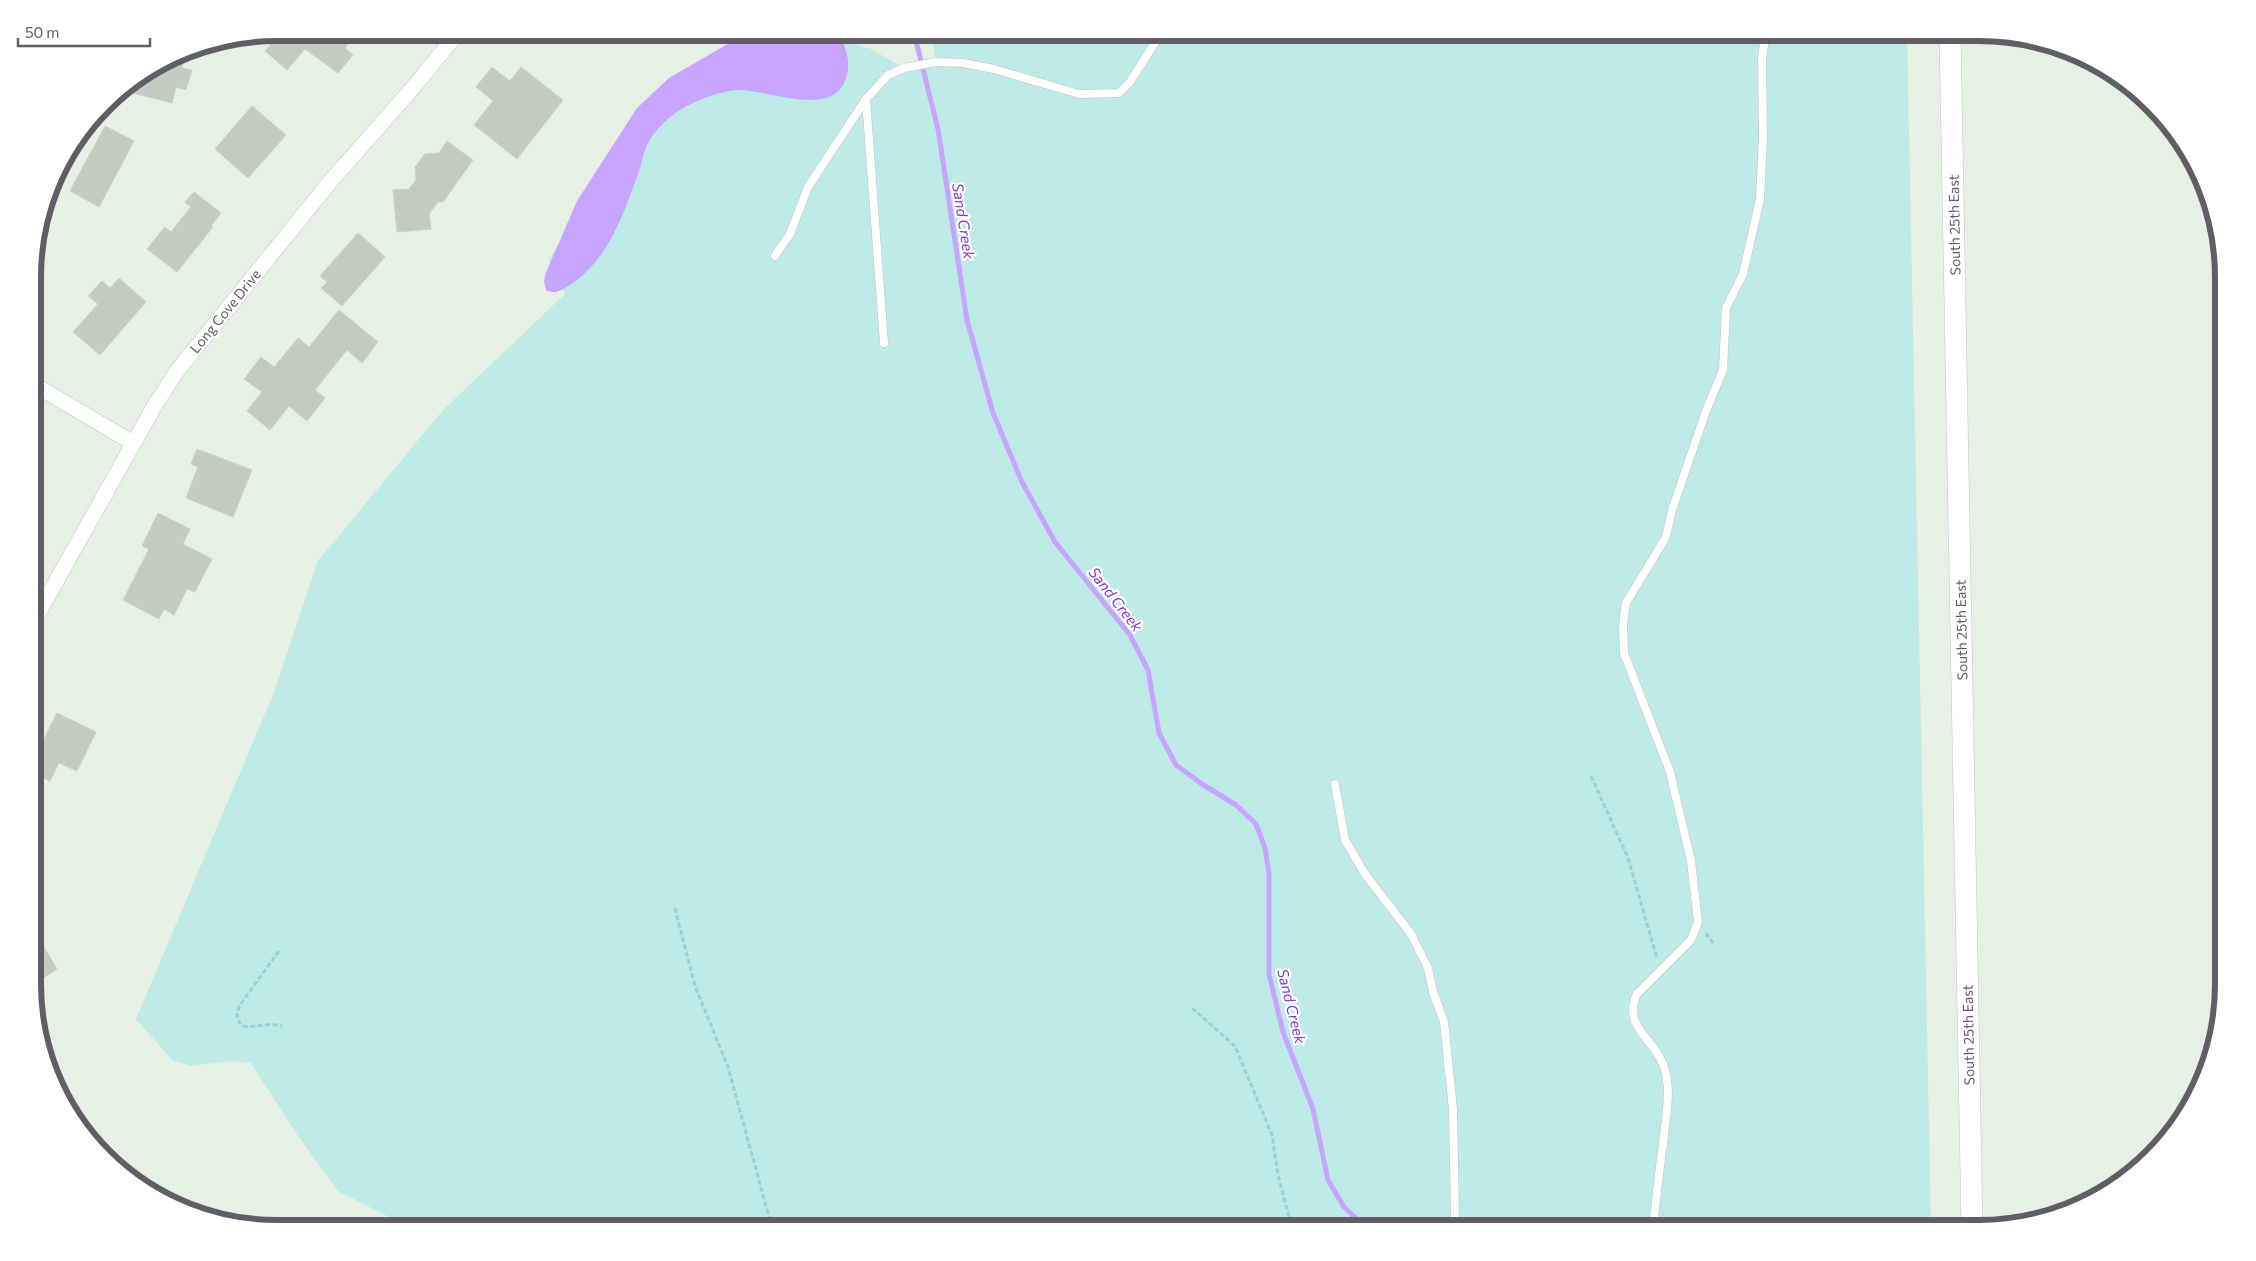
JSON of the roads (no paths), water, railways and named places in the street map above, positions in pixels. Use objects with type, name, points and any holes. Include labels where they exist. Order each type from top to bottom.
[{"type":"main road","name":"South 25th East","points":[[1950,41],[1972,1220]]},
{"type":"street","name":"Long Cove Drive","points":[[41,607],[133,443],[177,371],[329,183],[411,90],[451,41]]},
{"type":"street","points":[[41,389],[133,443]]},
{"type":"lane","points":[[775,256],[790,234],[808,187],[866,99],[888,75],[904,68],[936,62],[963,63],[994,69],[1080,94],[1119,94],[1130,82],[1155,41]]},
{"type":"lane","points":[[1654,1220],[1667,1090],[1663,1064],[1635,1024],[1632,1003],[1637,994],[1691,940],[1698,922],[1691,861],[1670,772],[1624,653],[1623,626],[1626,603],[1666,537],[1672,510],[1703,420],[1723,370],[1726,308],[1743,274],[1760,199],[1763,138],[1762,57],[1765,41]]},
{"type":"lane","points":[[866,99],[884,343]]},
{"type":"lane","points":[[1335,784],[1345,840],[1365,874],[1410,934],[1428,968],[1433,992],[1444,1022],[1453,1109],[1453,1220]]},
{"type":"waterway","name":"Sand Creek","points":[[916,41],[938,129],[967,320],[993,413],[1022,482],[1055,542],[1130,635],[1148,670],[1159,733],[1176,765],[1236,805],[1256,824],[1265,848],[1269,873],[1269,974],[1283,1032],[1313,1109],[1328,1180],[1344,1207],[1358,1220]]}]
